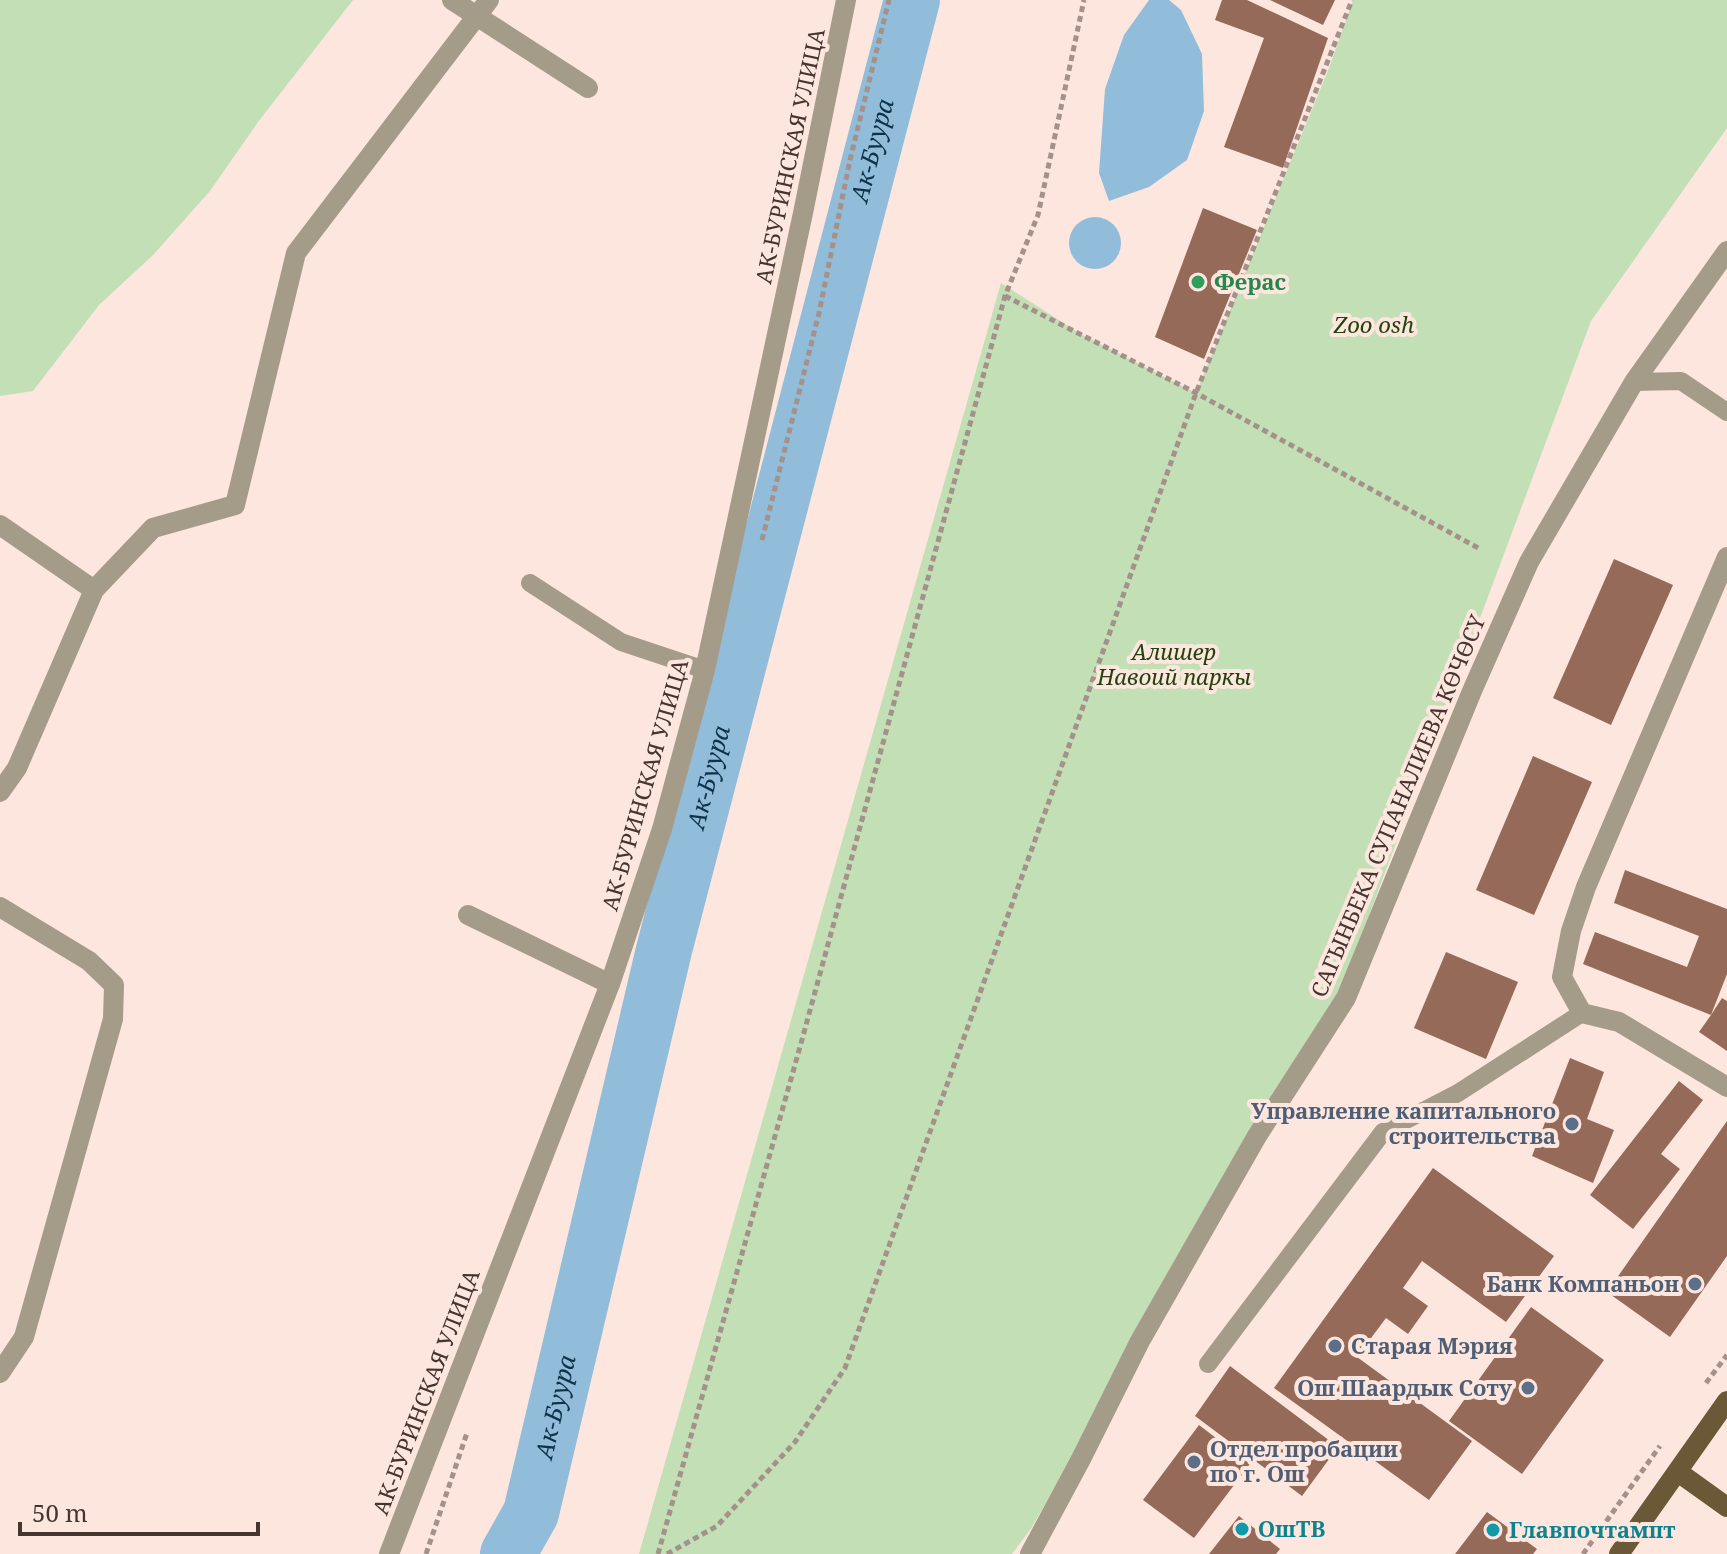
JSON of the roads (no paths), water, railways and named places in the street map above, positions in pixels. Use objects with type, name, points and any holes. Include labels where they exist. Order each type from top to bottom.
[{"type":"main road","points":[[1619,1554],[1727,1401]]},
{"type":"main road","points":[[1678,1472],[1727,1507]]},
{"type":"street","points":[[452,0],[483,8],[588,88]]},
{"type":"street","name":"АК-БУРИНСКАЯ УЛИЦА","points":[[389,1554],[610,984],[662,829],[705,670],[846,0]]},
{"type":"street","points":[[0,792],[17,768],[94,590],[153,528],[235,505],[296,253],[483,8]]},
{"type":"street","name":"САГЫНБЕКА СУПАНАЛИЕВА КӨЧӨСҮ","points":[[1030,1554],[1140,1341],[1257,1136],[1346,998],[1436,777],[1529,562],[1634,382],[1727,251]]},
{"type":"street","points":[[0,525],[94,590]]},
{"type":"street","points":[[1727,557],[1586,887],[1571,931],[1562,977],[1582,1013],[1619,1022],[1727,1087]]},
{"type":"street","points":[[0,907],[89,961],[114,985],[113,1019],[24,1337],[0,1373]]},
{"type":"street","points":[[468,915],[610,984]]},
{"type":"lane","points":[[1634,382],[1681,381],[1727,412]]},
{"type":"lane","points":[[530,583],[621,642],[705,670]]},
{"type":"lane","points":[[1208,1364],[1383,1132],[1458,1093],[1582,1013]]},
{"type":"water","points":[[1149,0],[1169,0],[1181,10],[1202,54],[1204,111],[1187,160],[1149,187],[1109,201],[1099,173],[1105,89],[1124,35]]},
{"type":"water","points":[[1095,217],[1113,225],[1121,243],[1113,261],[1095,269],[1077,261],[1069,243],[1077,225]]},
{"type":"waterway","name":"Ак-Буура","points":[[508,1554],[531,1513],[664,950],[912,0]]},
{"type":"place","name":"Ферас","points":[[1198,282]]},
{"type":"place","name":"Управление капитального строительства","points":[[1572,1124]]},
{"type":"place","name":"Банк Компаньон","points":[[1695,1284]]},
{"type":"place","name":"Старая Мэрия","points":[[1335,1346]]},
{"type":"place","name":"Ош Шаардык Соту","points":[[1528,1388]]},
{"type":"place","name":"Отдел пробации по г. Ош","points":[[1194,1462]]},
{"type":"place","name":"ОшТВ","points":[[1242,1529]]},
{"type":"place","name":"Главпочтампт","points":[[1493,1530]]},
{"type":"park label","name":"Zoo osh","points":[[1374,325]]},
{"type":"park label","name":"Алишер Навоий паркы","points":[[1174,664]]}]
